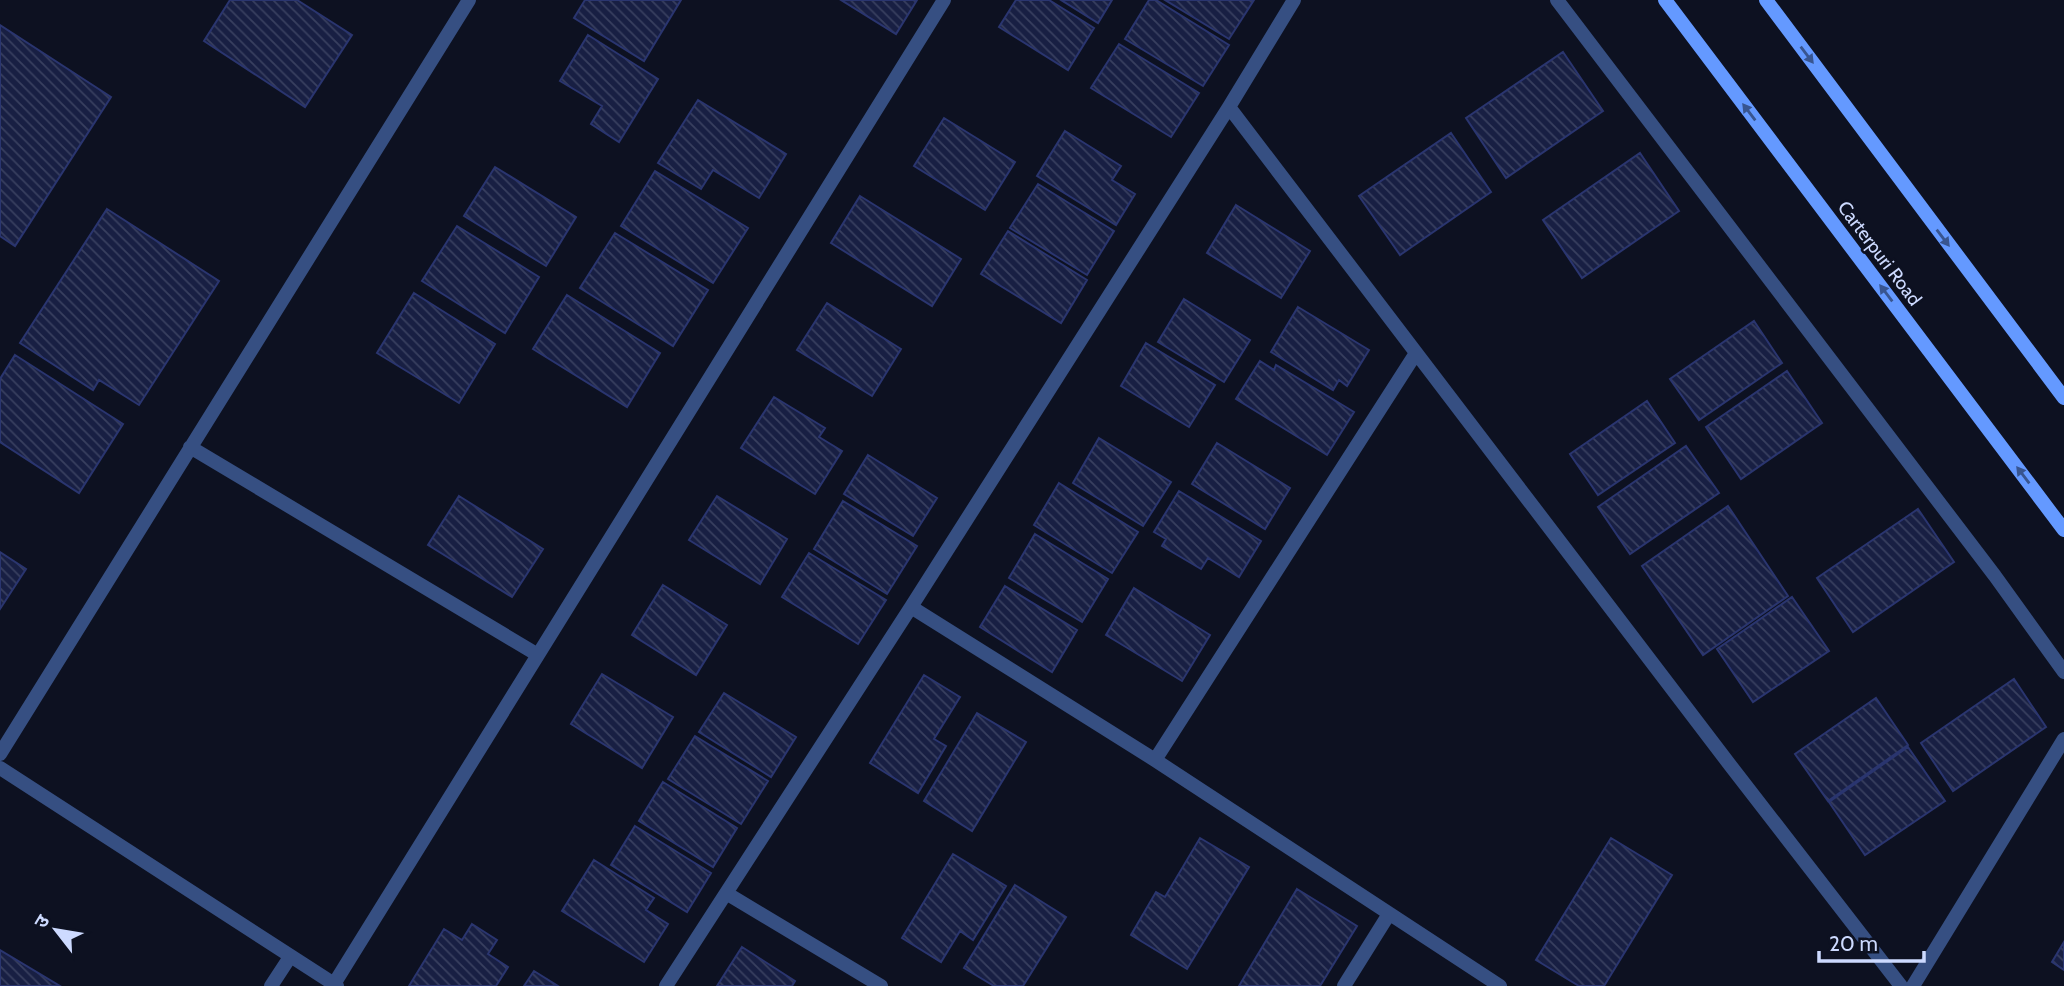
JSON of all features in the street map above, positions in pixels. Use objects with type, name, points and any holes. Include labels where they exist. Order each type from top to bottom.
[{"type":"main road","name":"Carterpuri Road","points":[[1665,0],[2064,530]]},
{"type":"main road","points":[[1766,0],[2064,398]]},
{"type":"street","points":[[0,754],[469,0]]},
{"type":"street","points":[[0,768],[336,985],[944,0]]},
{"type":"street","points":[[666,986],[911,607],[1229,107],[1294,0]]},
{"type":"street","points":[[1557,0],[1995,576],[2064,672]]},
{"type":"street","points":[[1229,107],[1901,986]]},
{"type":"street","points":[[1155,760],[1416,353]]},
{"type":"street","points":[[190,447],[538,655]]},
{"type":"street","points":[[911,607],[1155,760],[1500,986]]},
{"type":"street","points":[[1913,986],[2064,739]]},
{"type":"street","points":[[726,893],[881,986]]},
{"type":"street","points":[[1345,986],[1390,914]]},
{"type":"street","points":[[271,986],[290,957]]},
{"type":"building","points":[[230,0],[297,0],[352,35],[305,107],[204,41]]},
{"type":"building","points":[[585,0],[681,0],[644,61],[574,18]]},
{"type":"building","points":[[841,0],[917,0],[896,34]]},
{"type":"building","points":[[1016,0],[1049,0],[1094,28],[1068,70],[999,27]]},
{"type":"building","points":[[1061,0],[1112,0],[1098,23]]},
{"type":"building","points":[[1149,0],[1156,0],[1229,45],[1203,86],[1125,39]]},
{"type":"building","points":[[1165,0],[1254,0],[1229,39]]},
{"type":"building","points":[[0,25],[111,97],[15,246],[0,236]]},
{"type":"building","points":[[588,35],[658,79],[619,142],[591,124],[602,106],[560,81]]},
{"type":"building","points":[[1119,44],[1199,93],[1171,137],[1091,88]]},
{"type":"building","points":[[1563,52],[1603,111],[1506,178],[1466,118]]},
{"type":"building","points":[[698,100],[786,154],[759,198],[713,170],[701,189],[658,163]]},
{"type":"building","points":[[944,118],[1015,162],[985,210],[914,166]]},
{"type":"building","points":[[1065,131],[1121,166],[1112,180],[1135,194],[1116,225],[1037,176]]},
{"type":"building","points":[[1451,133],[1491,192],[1400,255],[1359,196]]},
{"type":"building","points":[[1640,153],[1679,211],[1582,278],[1543,220]]},
{"type":"building","points":[[495,167],[576,217],[546,266],[464,216]]},
{"type":"building","points":[[655,171],[748,228],[713,283],[621,226]]},
{"type":"building","points":[[1038,184],[1114,231],[1087,275],[1010,228]]},
{"type":"building","points":[[860,196],[961,259],[932,306],[831,243]]},
{"type":"building","points":[[1236,205],[1310,251],[1281,298],[1207,253]]},
{"type":"building","points":[[107,209],[219,281],[139,405],[99,380],[93,390],[20,343]]},
{"type":"building","points":[[457,226],[539,277],[505,333],[422,281]]},
{"type":"building","points":[[1008,231],[1087,280],[1061,323],[981,274]]},
{"type":"building","points":[[615,233],[708,290],[673,346],[580,288]]},
{"type":"building","points":[[414,293],[495,344],[459,403],[377,353]]},
{"type":"building","points":[[567,295],[660,353],[627,407],[533,349]]},
{"type":"building","points":[[1184,299],[1250,340],[1224,382],[1158,342]]},
{"type":"building","points":[[827,303],[901,349],[872,396],[797,350]]},
{"type":"building","points":[[1298,307],[1369,350],[1347,386],[1339,380],[1333,390],[1271,352]]},
{"type":"building","points":[[1754,321],[1782,363],[1699,420],[1670,379]]},
{"type":"building","points":[[1146,343],[1215,385],[1189,427],[1121,386]]},
{"type":"building","points":[[15,355],[123,424],[79,493],[0,442],[0,379]]},
{"type":"building","points":[[1260,361],[1274,370],[1276,365],[1354,412],[1327,455],[1236,399]]},
{"type":"building","points":[[1787,371],[1822,423],[1741,479],[1706,427]]},
{"type":"building","points":[[774,397],[825,428],[819,437],[842,451],[815,494],[741,448]]},
{"type":"building","points":[[1647,401],[1675,443],[1598,495],[1570,454]]},
{"type":"building","points":[[1099,438],[1171,482],[1143,526],[1073,483]]},
{"type":"building","points":[[1217,443],[1290,488],[1265,529],[1192,484]]},
{"type":"building","points":[[1686,446],[1719,493],[1630,554],[1598,507]]},
{"type":"building","points":[[868,455],[937,498],[913,536],[844,494]]},
{"type":"building","points":[[1059,483],[1138,532],[1112,573],[1034,525]]},
{"type":"building","points":[[1179,491],[1261,541],[1239,577],[1208,558],[1201,569],[1162,546],[1166,539],[1154,532]]},
{"type":"building","points":[[459,496],[543,549],[512,597],[428,545]]},
{"type":"building","points":[[717,496],[787,539],[760,584],[689,540]]},
{"type":"building","points":[[843,501],[917,546],[887,594],[814,549]]},
{"type":"building","points":[[1728,506],[1788,596],[1703,655],[1642,566]]},
{"type":"building","points":[[1918,509],[1954,562],[1853,632],[1817,578]]},
{"type":"building","points":[[1035,534],[1108,579],[1082,622],[1009,578]]},
{"type":"building","points":[[0,552],[26,569],[0,609]]},
{"type":"building","points":[[809,553],[886,600],[858,644],[782,597]]},
{"type":"building","points":[[663,585],[727,625],[696,675],[632,635]]},
{"type":"building","points":[[1005,586],[1077,630],[1052,672],[980,627]]},
{"type":"building","points":[[1134,588],[1210,635],[1182,681],[1106,635]]},
{"type":"building","points":[[1792,597],[1829,651],[1753,702],[1717,649]]},
{"type":"building","points":[[602,674],[673,717],[642,768],[571,724]]},
{"type":"building","points":[[924,675],[960,697],[934,739],[946,746],[918,793],[870,763]]},
{"type":"building","points":[[2014,679],[2046,727],[1953,791],[1921,743]]},
{"type":"building","points":[[724,693],[796,737],[771,777],[699,732]]},
{"type":"building","points":[[1876,698],[1908,745],[1828,801],[1795,754]]},
{"type":"building","points":[[977,713],[1026,742],[972,831],[924,801]]},
{"type":"building","points":[[695,736],[768,781],[741,824],[668,779]]},
{"type":"building","points":[[1908,747],[1945,801],[1865,855],[1829,802]]},
{"type":"building","points":[[663,782],[737,828],[713,867],[639,821]]},
{"type":"building","points":[[635,826],[711,873],[687,912],[611,865]]},
{"type":"building","points":[[1200,838],[1249,867],[1187,969],[1131,935],[1156,892],[1165,897]]},
{"type":"building","points":[[1611,838],[1672,875],[1604,986],[1579,986],[1536,960]]},
{"type":"building","points":[[953,854],[1006,886],[973,940],[960,931],[941,962],[902,938]]},
{"type":"building","points":[[594,860],[654,898],[646,910],[668,924],[644,962],[562,911]]},
{"type":"building","points":[[1015,885],[1066,917],[1023,986],[994,986],[964,968]]},
{"type":"building","points":[[1297,889],[1357,926],[1320,986],[1239,986]]},
{"type":"building","points":[[472,924],[497,940],[488,954],[508,967],[496,986],[409,986],[444,929],[462,940]]},
{"type":"building","points":[[2064,942],[2064,970],[2052,962]]},
{"type":"building","points":[[742,947],[795,981],[792,986],[717,986]]},
{"type":"building","points":[[0,950],[60,986],[0,986]]},
{"type":"building","points":[[534,971],[558,986],[524,986]]}]
